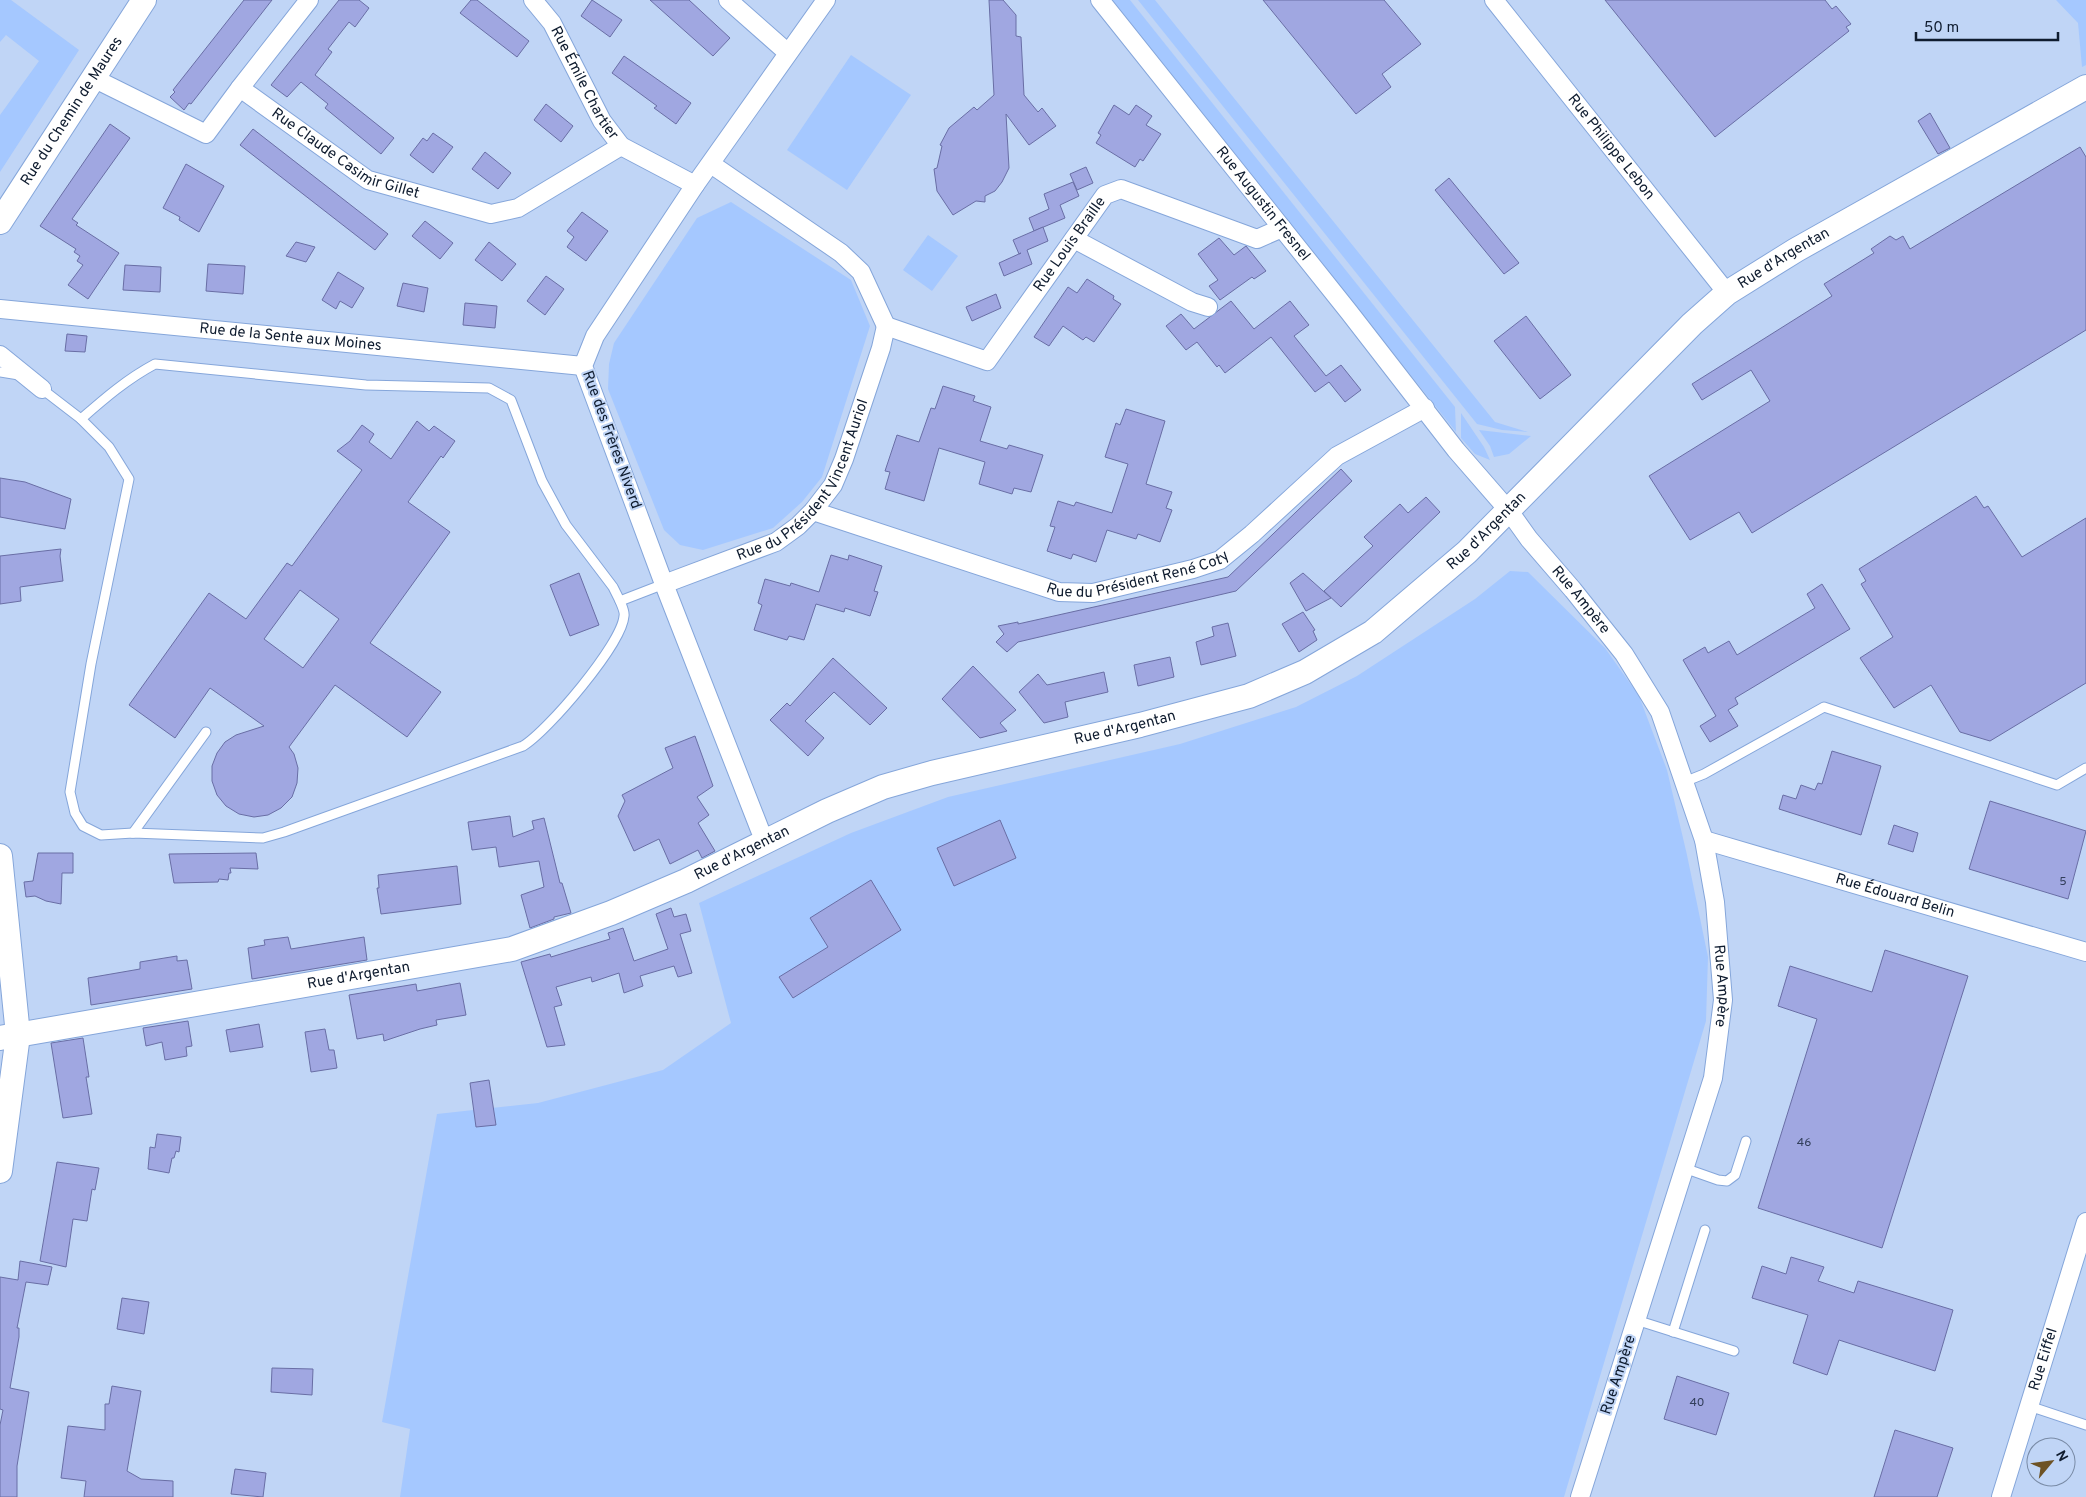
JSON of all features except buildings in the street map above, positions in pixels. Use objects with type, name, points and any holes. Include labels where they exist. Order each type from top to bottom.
[{"type":"main road","name":"Rue du Chemin de Maures","points":[[0,222],[144,0]]},
{"type":"main road","name":"Rue d'Argentan","points":[[9,1036],[63,1025],[512,949],[611,913],[678,885],[766,840],[883,787],[932,773],[1140,725],[1240,698],[1305,672],[1373,632],[1467,552],[1692,324],[1727,293],[1796,250],[2086,87]]},
{"type":"main road","points":[[0,856],[9,1036],[0,1171]]},
{"type":"street","points":[[93,78],[206,134],[309,0]]},
{"type":"street","name":"Rue Émile Chartier","points":[[533,0],[552,23],[602,120],[621,146],[695,185]]},
{"type":"street","points":[[728,0],[788,53]]},
{"type":"street","name":"Rue des Frères Niverd","points":[[766,840],[760,830],[664,584],[583,366],[595,336],[695,185],[826,0]]},
{"type":"street","name":"Rue Augustin Fresnel","points":[[1100,0],[1425,408],[1456,450],[1509,511]]},
{"type":"street","name":"Rue Philippe Lebon","points":[[1494,0],[1727,293]]},
{"type":"street","name":"Rue Claude Casimir Gillet","points":[[240,88],[368,180],[491,214],[518,208],[621,146]]},
{"type":"street","points":[[711,164],[841,252],[861,272],[886,326]]},
{"type":"street","name":"Rue Louis Braille","points":[[886,326],[987,361],[1105,195],[1121,189],[1257,239],[1282,228]]},
{"type":"street","points":[[1074,239],[1192,302],[1208,307]]},
{"type":"street","name":"Rue de la Sente aux Moines","points":[[0,309],[583,366]]},
{"type":"street","name":"Rue du Président Vincent Auriol","points":[[664,584],[776,542],[798,526],[813,511],[833,485],[844,459],[881,348],[886,326]]},
{"type":"street","points":[[0,355],[42,389]]},
{"type":"street","name":"Rue du Président René Coty","points":[[813,511],[1060,592],[1093,593],[1193,569],[1220,560],[1252,534],[1337,456],[1425,408]]},
{"type":"street","name":"Rue Ampère","points":[[1509,511],[1529,539],[1599,622],[1641,679],[1660,712],[1704,840],[1715,902],[1723,1000],[1713,1078],[1580,1497]]},
{"type":"street","name":"Rue Édouard Belin","points":[[1704,840],[2086,952]]},
{"type":"street","name":"Rue Eiffel","points":[[2001,1497],[2085,1229]]},
{"type":"lane","points":[[42,389],[81,419],[109,447],[129,479],[91,664],[70,792],[75,813],[83,826],[101,836],[133,834],[263,838],[523,746],[544,730],[601,662],[616,640],[625,616],[613,587],[566,525],[542,481],[511,400],[489,388],[366,385],[155,364],[134,375],[81,419]]},
{"type":"lane","points":[[0,372],[25,376]]},
{"type":"lane","points":[[620,601],[664,584]]},
{"type":"lane","points":[[1684,782],[1704,774],[1824,707],[2057,785],[2086,768]]},
{"type":"lane","points":[[133,834],[206,732]]},
{"type":"lane","points":[[1684,1168],[1718,1180],[1727,1181],[1735,1174],[1746,1141]]},
{"type":"lane","points":[[1673,1332],[1705,1230]]},
{"type":"lane","points":[[1636,1320],[1734,1351]]},
{"type":"lane","points":[[2029,1406],[2086,1424]]},
{"type":"shaded area","points":[[0,0],[11,0],[79,50],[0,172],[0,115],[39,61],[6,35],[0,42]]},
{"type":"shaded area","points":[[1112,0],[1130,0],[1455,407],[1456,432]]},
{"type":"shaded area","points":[[1138,0],[1155,0],[1495,422],[1528,432],[1502,430],[1477,424]]},
{"type":"shaded area","points":[[2056,0],[2086,0],[2086,65],[2082,67],[2078,23]]},
{"type":"shaded area","points":[[851,55],[911,95],[847,190],[787,150]]},
{"type":"shaded area","points":[[731,202],[851,280],[870,326],[822,477],[802,502],[773,528],[703,550],[680,545],[664,530],[608,389],[609,364],[614,343],[697,218]]},
{"type":"shaded area","points":[[928,235],[958,256],[932,291],[903,270]]},
{"type":"shaded area","points":[[1461,413],[1484,447],[1490,460],[1475,454],[1461,438]]},
{"type":"shaded area","points":[[1479,430],[1531,436],[1509,454],[1494,457],[1490,446]]},
{"type":"shaded area","points":[[1510,571],[1528,572],[1605,648],[1639,696],[1667,770],[1708,957],[1706,1021],[1564,1497],[400,1497],[410,1429],[382,1422],[437,1114],[538,1103],[663,1070],[731,1023],[699,903],[851,833],[948,797],[1180,744],[1296,707],[1357,676],[1475,599]]}]
